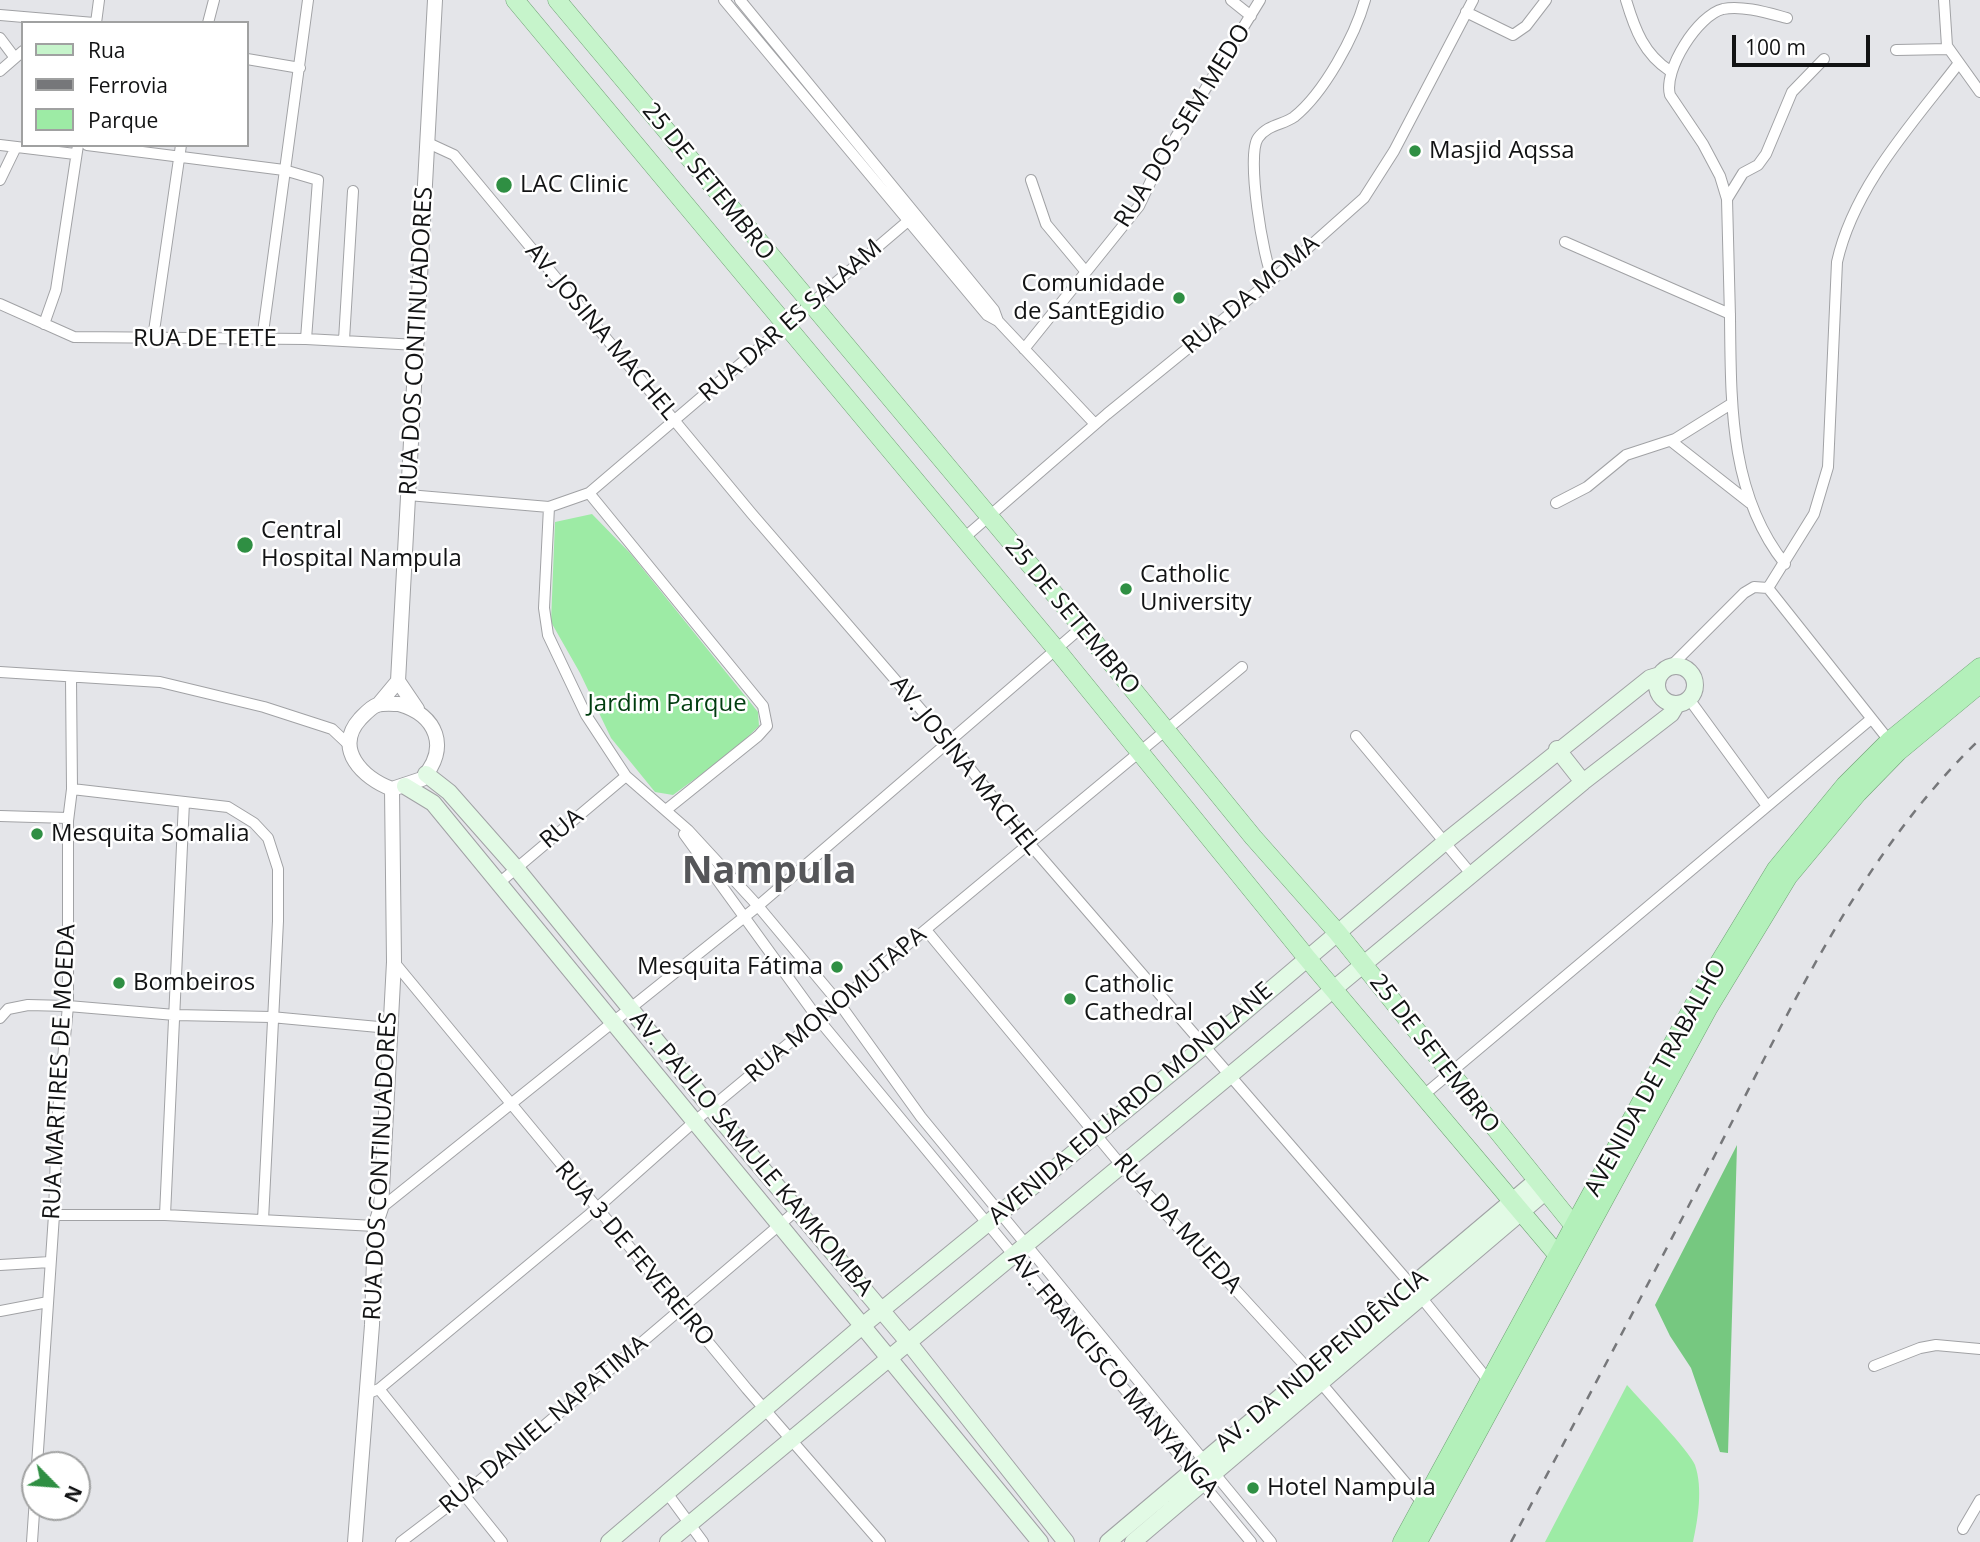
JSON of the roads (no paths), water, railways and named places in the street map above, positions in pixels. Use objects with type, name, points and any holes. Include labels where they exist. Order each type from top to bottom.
[{"type":"highway","name":"AVENIDA DE TRABALHO","points":[[1402,1542],[1428,1508],[1703,1003],[1782,873],[1858,793],[1893,747],[1980,667]]},
{"type":"highway","name":"AVENIDA DE TRABALHO","points":[[1893,747],[1980,684]]},
{"type":"highway","name":"AVENIDA DE TRABALHO","points":[[1418,1542],[1428,1508]]},
{"type":"main road","name":"25 DE SETEMBRO","points":[[557,0],[1082,627],[1253,837],[1337,932],[1449,1075],[1578,1232]]},
{"type":"main road","name":"25 DE SETEMBRO","points":[[519,1],[1056,649],[1307,958],[1425,1094],[1563,1262]]},
{"type":"main road","points":[[608,109],[631,87]]},
{"type":"main road","points":[[698,217],[720,197]]},
{"type":"main road","points":[[875,431],[900,412]]},
{"type":"main road","points":[[1683,667],[1692,675],[1695,687],[1683,702],[1668,702],[1659,695],[1656,683],[1666,670],[1683,667]]},
{"type":"main road","name":"AVENIDA EDUARDO MONDLANE","points":[[609,1542],[861,1327],[1203,1047],[1445,842],[1557,750],[1650,678],[1666,670]]},
{"type":"main road","name":"AVENIDA EDUARDO MONDLANE","points":[[668,1542],[1583,782],[1683,702]]},
{"type":"main road","points":[[1557,750],[1583,782]]},
{"type":"main road","name":"AV. PAULO SAMULE KAMKOMBA","points":[[426,774],[449,792],[516,867],[711,1108],[883,1311],[1066,1542]]},
{"type":"main road","name":"AV. PAULO SAMULE KAMKOMBA","points":[[398,788],[433,803],[1040,1542]]},
{"type":"main road","points":[[1227,858],[1253,837]]},
{"type":"main road","name":"AV. DA INDEPENDÊNCIA","points":[[1108,1542],[1202,1471],[1316,1378],[1540,1186]]},
{"type":"main road","name":"AV. DA INDEPENDÊNCIA","points":[[1133,1542],[1202,1471]]},
{"type":"street","points":[[95,21],[99,0]]},
{"type":"street","points":[[209,21],[214,0]]},
{"type":"street","points":[[262,340],[308,0]]},
{"type":"street","name":"RUA DOS CONTINUADORES","points":[[398,681],[435,0]]},
{"type":"street","points":[[724,0],[971,289],[994,310],[998,321],[1095,424]]},
{"type":"street","points":[[740,0],[912,218]]},
{"type":"street","points":[[1231,0],[1251,16]]},
{"type":"street","name":"RUA DOS SEM MEDO","points":[[1024,349],[1139,206],[1158,166],[1260,0]]},
{"type":"street","points":[[1273,279],[1267,267],[1259,219],[1254,154],[1257,139],[1278,122],[1293,118],[1321,85],[1349,47],[1365,0]]},
{"type":"street","name":"RUA DA MOMA","points":[[964,538],[1095,424],[1273,279],[1364,198],[1394,151],[1473,0]]},
{"type":"street","points":[[1466,12],[1513,35],[1526,26],[1545,0]]},
{"type":"street","points":[[1626,0],[1633,22],[1652,59],[1670,71]]},
{"type":"street","points":[[1944,0],[1948,49],[1980,92]]},
{"type":"street","points":[[1785,564],[1771,546],[1750,503],[1731,404],[1727,199],[1720,176],[1703,144],[1670,95],[1667,84],[1674,59],[1707,16],[1722,9],[1739,8],[1787,18]]},
{"type":"street","points":[[0,15],[56,21]]},
{"type":"street","points":[[0,38],[19,54],[0,71]]},
{"type":"street","points":[[1896,50],[1948,49]]},
{"type":"street","points":[[248,59],[300,68]]},
{"type":"street","points":[[1727,199],[1743,173],[1758,165],[1766,153],[1792,92],[1824,59]]},
{"type":"street","points":[[1768,588],[1814,514],[1828,467],[1837,262],[1843,236],[1890,152],[1959,63]]},
{"type":"street","name":"AV. JOSINA MACHEL","points":[[428,143],[454,155],[675,422],[948,742],[1031,845],[1417,1293],[1494,1388]]},
{"type":"street","points":[[0,145],[76,149],[55,290],[44,324]]},
{"type":"street","points":[[0,180],[16,147]]},
{"type":"street","points":[[124,147],[180,150],[284,170],[318,180],[306,339]]},
{"type":"street","points":[[153,338],[180,150]]},
{"type":"street","points":[[1031,180],[1046,224],[1086,272]]},
{"type":"street","points":[[344,340],[353,191]]},
{"type":"street","name":"RUA DAR ES SALAAM","points":[[408,495],[549,507],[589,492],[675,422],[785,323],[912,218]]},
{"type":"street","points":[[1564,242],[1730,314]]},
{"type":"street","name":"RUA DE TETE","points":[[0,304],[74,337],[306,339],[417,345]]},
{"type":"street","points":[[1556,503],[1587,487],[1626,455],[1671,442],[1731,404]]},
{"type":"street","points":[[1671,442],[1699,460],[1722,484],[1750,503]]},
{"type":"street","points":[[589,492],[763,706],[767,726],[758,736],[666,810]]},
{"type":"street","name":"AV. FRANCISCO MANYANGA","points":[[549,507],[544,596],[548,635],[586,715],[626,776],[715,858],[758,906],[839,1003],[956,1161],[994,1219],[1202,1471],[1271,1542]]},
{"type":"street","points":[[1666,670],[1744,593],[1754,587],[1768,588],[1893,747]]},
{"type":"street","points":[[381,1208],[510,1106],[613,1019],[758,906],[1082,627]]},
{"type":"street","name":"RUA MONOMUTAPA","points":[[373,1391],[597,1208],[695,1121],[1031,845],[1242,667]]},
{"type":"street","points":[[0,672],[160,682],[264,707],[332,729],[349,745],[361,771],[372,781],[398,788],[426,774],[439,741],[433,727],[398,681],[378,705],[358,722],[351,732],[349,745]]},
{"type":"street","name":"RUA MARTIRES DE MOEDA","points":[[38,1451],[54,1215],[57,1121],[68,1006],[71,678]]},
{"type":"street","points":[[1683,702],[1767,806]]},
{"type":"street","points":[[378,705],[399,704],[417,709]]},
{"type":"street","points":[[1425,1094],[1871,719]]},
{"type":"street","points":[[332,729],[358,722]]},
{"type":"street","points":[[1356,736],[1472,875]]},
{"type":"street","name":"RUA","points":[[499,883],[626,776]]},
{"type":"street","name":"RUA DOS CONTINUADORES","points":[[355,1542],[373,1391],[375,1226],[381,1208],[394,962],[398,788]]},
{"type":"street","points":[[72,789],[228,807],[254,823],[268,838],[278,869],[278,887],[263,1220]]},
{"type":"street","points":[[164,1215],[184,802]]},
{"type":"street","name":"AV. FRANCISCO MANYANGA","points":[[666,810],[819,1020],[944,1172],[994,1219],[1020,1250]]},
{"type":"street","points":[[1,819],[68,818]]},
{"type":"street","name":"RUA DA MUEDA","points":[[926,930],[1121,1165],[1316,1378],[1428,1508]]},
{"type":"street","name":"RUA 3 DE FEVEREIRO","points":[[394,962],[510,1106],[880,1542]]},
{"type":"street","points":[[1,1015],[8,1009],[28,1005],[68,1006],[175,1016],[271,1017],[389,1028]]},
{"type":"street","points":[[907,1129],[921,1117]]},
{"type":"street","points":[[944,1172],[956,1161]]},
{"type":"street","name":"RUA DANIEL NAPATIMA","points":[[401,1542],[464,1494],[797,1210]]},
{"type":"street","points":[[54,1215],[164,1215],[375,1226]]},
{"type":"street","points":[[0,1265],[50,1262]]},
{"type":"street","points":[[0,1311],[48,1302]]},
{"type":"street","points":[[1874,1366],[1928,1347],[1980,1349]]},
{"type":"street","points":[[373,1391],[464,1494],[502,1542]]},
{"type":"street","name":"AV. FRANCISCO MANYANGA","points":[[1202,1471],[1251,1542]]},
{"type":"street","points":[[667,1493],[703,1542]]},
{"type":"street","points":[[1963,1529],[1980,1500]]},
{"type":"street","points":[[32,1542],[33,1521]]},
{"type":"railway","points":[[1511,1542],[1831,935],[1899,832],[1938,784],[1980,739]]},
{"type":"place","name":"Masjid Aqssa","points":[[1415,151]]},
{"type":"place","name":"LAC Clinic","points":[[504,185]]},
{"type":"place","name":"Comunidade de SantEgidio","points":[[1179,298]]},
{"type":"place","name":"Central Hospital Nampula","points":[[245,545]]},
{"type":"place","name":"Catholic University","points":[[1126,589]]},
{"type":"place","name":"Mesquita Somalia","points":[[37,834]]},
{"type":"place","name":"Mesquita Fátima","points":[[837,967]]},
{"type":"place","name":"Bombeiros","points":[[119,983]]},
{"type":"place","name":"Catholic Cathedral","points":[[1070,999]]},
{"type":"place","name":"Hotel Nampula","points":[[1253,1488]]},
{"type":"district","name":"Nampula","points":[[769,872]]},
{"type":"park label","name":"Jardim Parque","points":[[667,704]]}]
